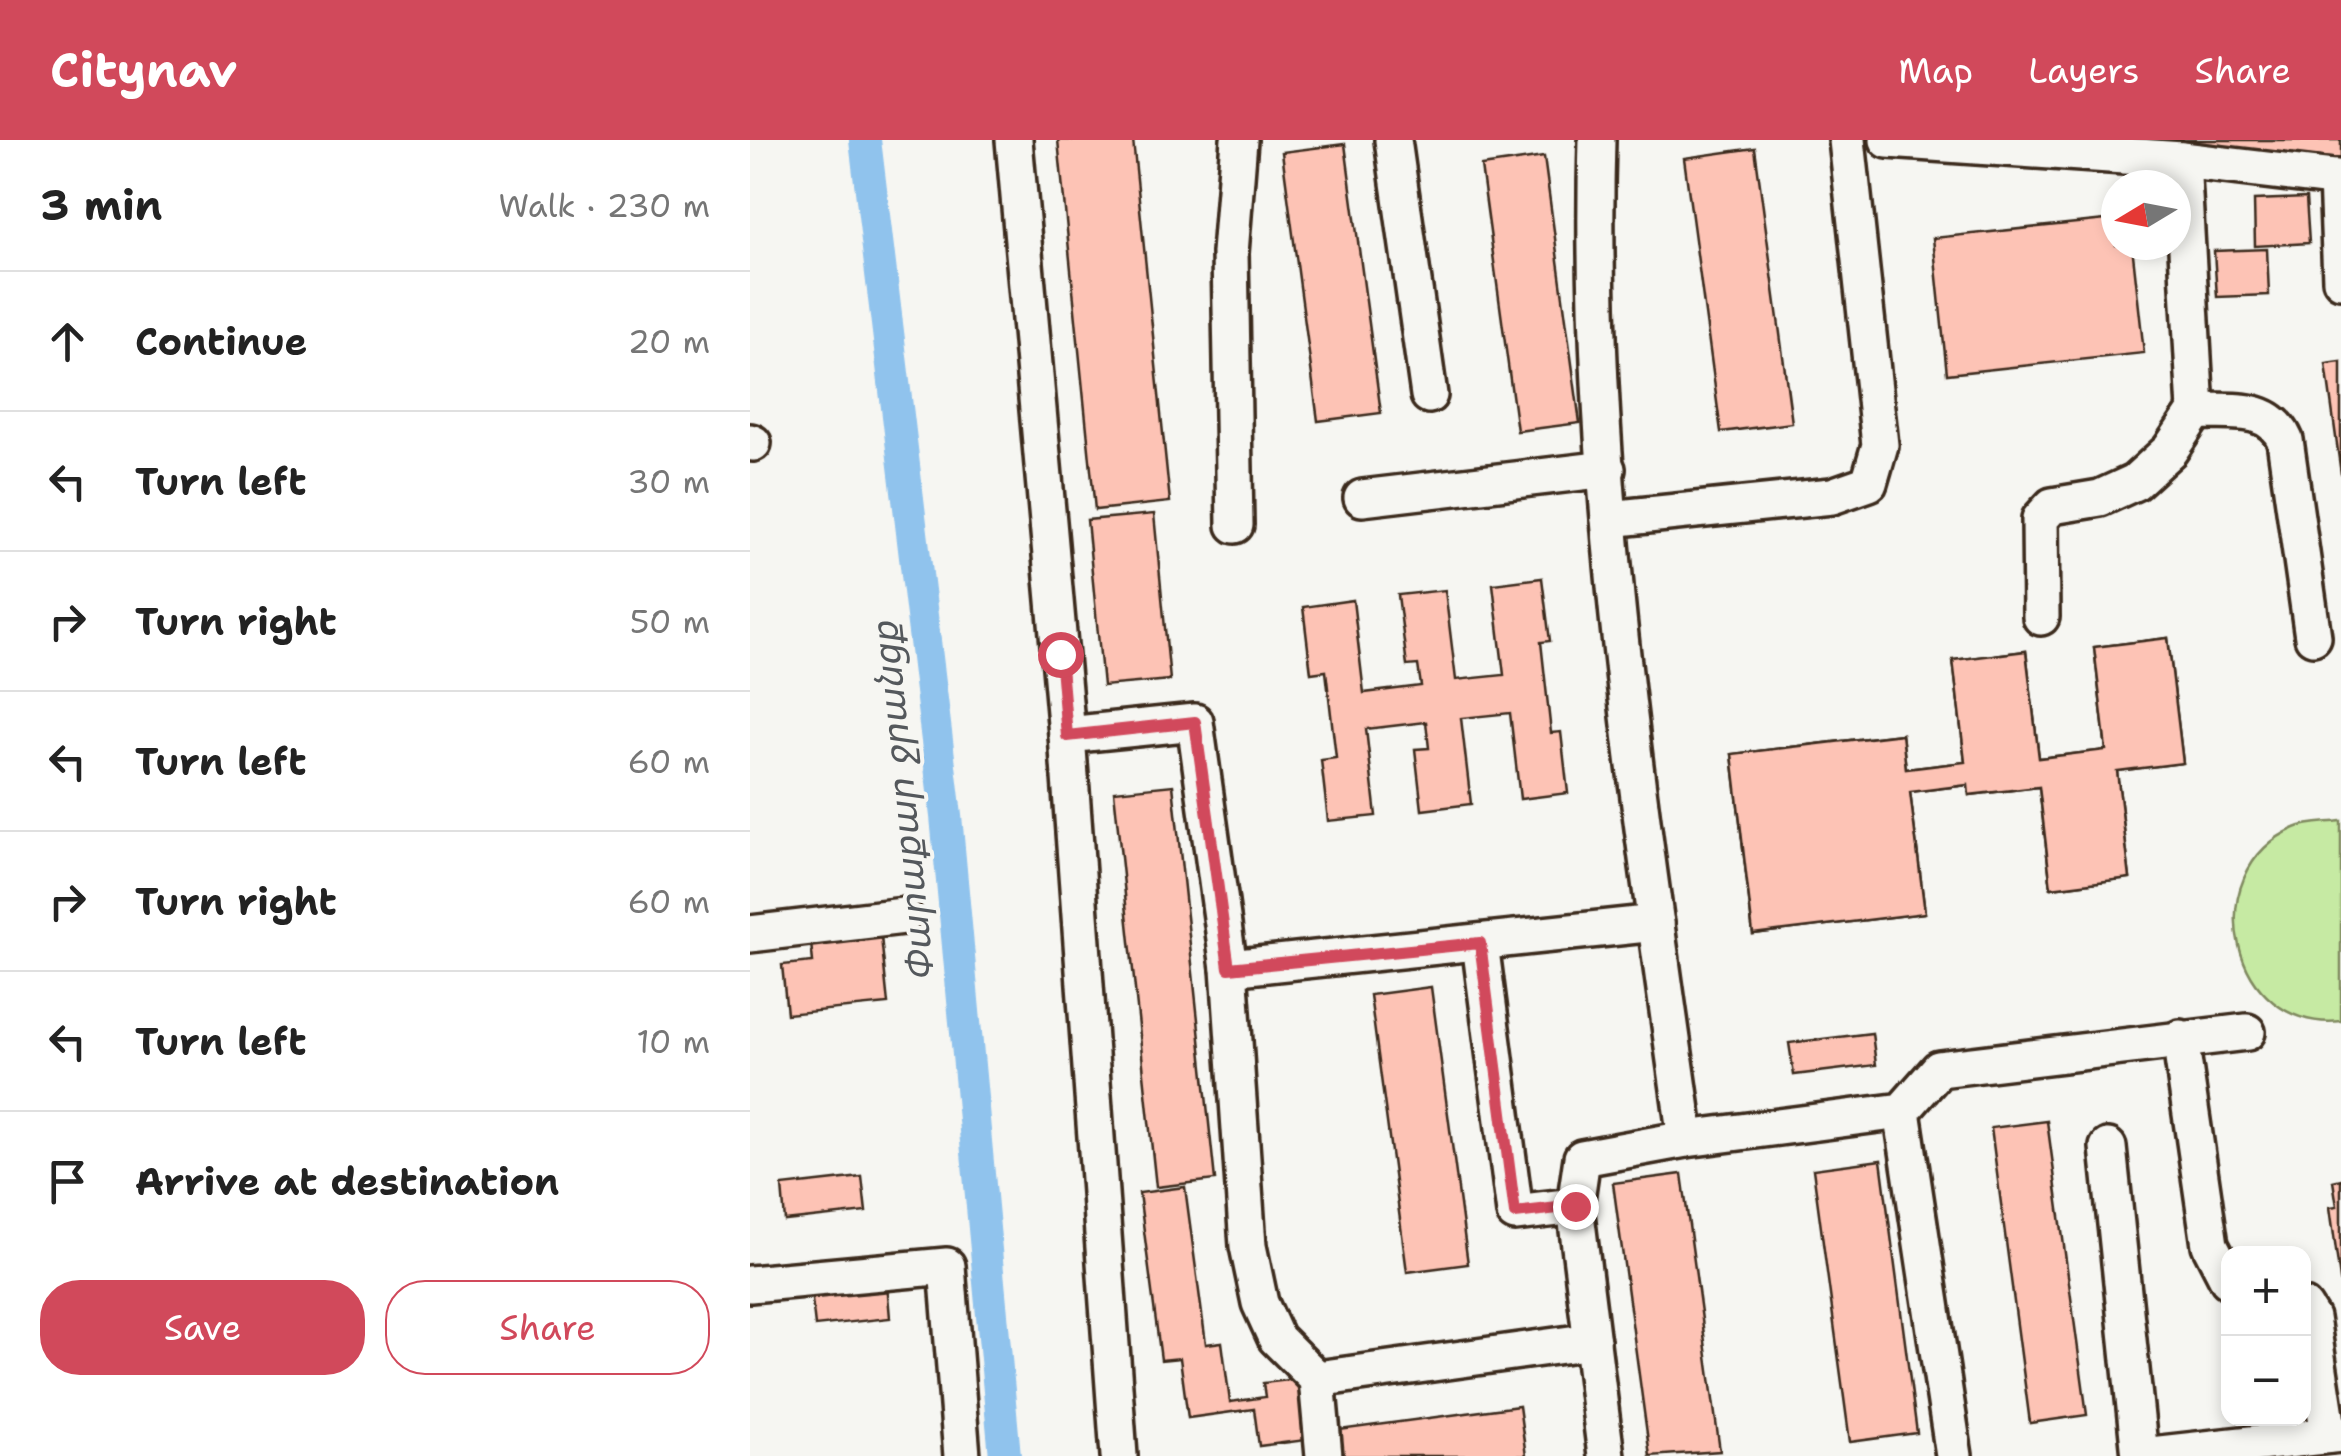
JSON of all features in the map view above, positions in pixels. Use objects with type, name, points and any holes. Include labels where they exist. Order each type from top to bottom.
[{"type":"street","points":[[1014,140],[1067,736],[1119,1456]]},
{"type":"street","points":[[1235,525],[1230,253],[1239,140]]},
{"type":"street","points":[[1394,140],[1429,395]]},
{"type":"street","points":[[1597,140],[1594,220],[1610,519],[1656,923],[1686,1138]]},
{"type":"street","points":[[1610,519],[1832,496],[1869,483],[1880,446],[1847,140]]},
{"type":"street","points":[[1888,140],[2182,160],[2339,178],[2341,280]]},
{"type":"street","points":[[2041,617],[2040,519],[2052,506],[2100,498],[2136,482],[2170,450],[2196,411],[2182,160]]},
{"type":"street","points":[[2196,411],[2262,414],[2276,421],[2285,440],[2313,638]]},
{"type":"street","points":[[1362,498],[1607,469]]},
{"type":"street","points":[[1067,736],[1195,722],[1229,968],[1248,1246],[1260,1304],[1276,1338],[1317,1380],[1324,1456]]},
{"type":"street","points":[[750,934],[904,916]]},
{"type":"street","points":[[1229,968],[1656,923]]},
{"type":"street","points":[[1480,943],[1515,1213],[1575,1206]]},
{"type":"street","points":[[1606,1456],[1575,1206],[1582,1158],[1686,1138],[1902,1111],[1939,1069],[2247,1032]]},
{"type":"street","points":[[2180,1038],[2210,1244],[2221,1266]]},
{"type":"street","points":[[1902,1111],[1954,1456]]},
{"type":"street","points":[[2108,1147],[2141,1456],[2335,1435],[2311,1318]]},
{"type":"street","points":[[750,1284],[946,1266],[962,1456]]},
{"type":"street","points":[[1317,1380],[1592,1341]]},
{"type":"green space","points":[[2341,821],[2341,1021],[2303,1018],[2273,1002],[2251,977],[2239,945],[2236,911],[2244,878],[2263,849],[2300,826]]},
{"type":"building","points":[[1058,140],[1133,140],[1170,502],[1095,510]]},
{"type":"building","points":[[2138,140],[2341,140],[2341,159]]},
{"type":"building","points":[[1345,144],[1381,413],[1318,421],[1282,152]]},
{"type":"building","points":[[1755,148],[1792,423],[1721,432],[1684,158]]},
{"type":"building","points":[[1544,157],[1580,423],[1517,431],[1481,166]]},
{"type":"building","points":[[2306,198],[2309,243],[2255,246],[2254,200]]},
{"type":"building","points":[[2101,221],[2101,260],[2134,260],[2144,353],[1947,374],[1933,238]]},
{"type":"building","points":[[2267,249],[2269,295],[2217,297],[2214,251]]},
{"type":"building","points":[[2341,362],[2341,474],[2326,364]]},
{"type":"building","points":[[1154,514],[1170,680],[1103,686],[1087,520]]},
{"type":"building","points":[[1542,578],[1550,641],[1541,642],[1551,733],[1561,732],[1568,793],[1520,799],[1510,713],[1461,718],[1471,804],[1422,810],[1415,749],[1429,748],[1426,722],[1366,729],[1376,816],[1328,821],[1321,760],[1336,758],[1326,671],[1311,673],[1303,607],[1353,600],[1364,693],[1421,686],[1418,665],[1407,666],[1398,595],[1445,590],[1456,680],[1504,675],[1493,584]]},
{"type":"building","points":[[2168,638],[2183,763],[2117,771],[2130,878],[2051,888],[2039,787],[1969,795],[1968,785],[1910,792],[1925,913],[1753,934],[1732,754],[1902,734],[1906,769],[1965,762],[1953,660],[2026,651],[2039,758],[2106,750],[2094,647]],"holes":[[[1850,805],[1857,861],[1807,867],[1801,811]]]},
{"type":"building","points":[[2168,638],[2183,763],[2117,771],[2130,878],[2051,888],[2039,787],[1969,795],[1968,785],[1910,792],[1925,913],[1753,934],[1732,754],[1902,734],[1906,769],[1965,762],[1953,660],[2026,651],[2039,758],[2106,750],[2094,647]]},
{"type":"building","points":[[1173,785],[1215,1180],[1156,1187],[1114,791]]},
{"type":"building","points":[[880,927],[888,1004],[787,1014],[782,965],[813,962],[810,934]]},
{"type":"building","points":[[1431,987],[1468,1264],[1407,1272],[1370,995]]},
{"type":"building","points":[[1872,1033],[1876,1065],[1794,1075],[1789,1043]]},
{"type":"building","points":[[2047,1121],[2087,1415],[2030,1423],[1991,1128]]},
{"type":"building","points":[[1881,1160],[1917,1433],[1850,1442],[1813,1169]]},
{"type":"building","points":[[1682,1174],[1720,1451],[1650,1456],[1613,1183]]},
{"type":"building","points":[[862,1177],[866,1212],[785,1221],[782,1186]]},
{"type":"building","points":[[2341,1179],[2341,1287],[2330,1207],[2337,1206],[2333,1181]]},
{"type":"building","points":[[1185,1187],[1206,1344],[1222,1342],[1230,1402],[1265,1397],[1263,1383],[1298,1379],[1306,1440],[1259,1446],[1254,1409],[1188,1418],[1180,1358],[1161,1360],[1139,1193]]},
{"type":"building","points":[[887,1283],[890,1318],[815,1326],[811,1291]]},
{"type":"building","points":[[1519,1406],[1526,1456],[1343,1456],[1339,1430]]},
{"type":"waterway","name":"Փարաքար ջրանցք","points":[[865,140],[946,816],[1005,1456]]},
{"type":"route","points":[[1060,654],[1067,736],[1195,722],[1229,968],[1480,943],[1515,1213],[1575,1206]]}]
